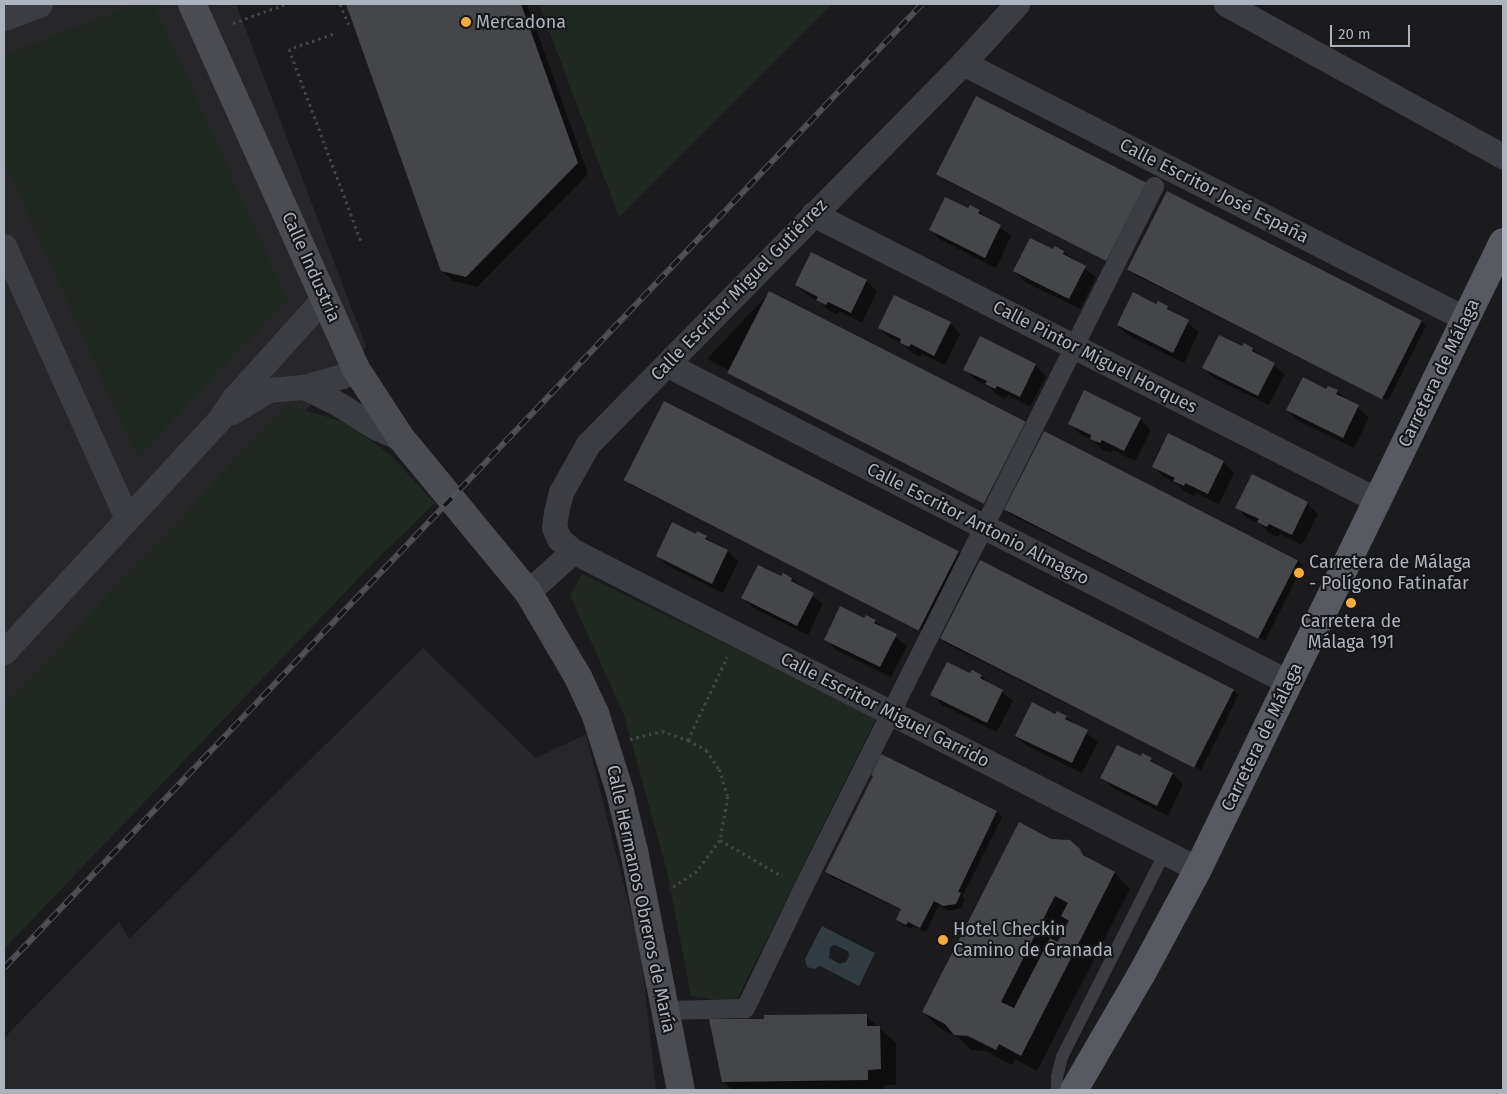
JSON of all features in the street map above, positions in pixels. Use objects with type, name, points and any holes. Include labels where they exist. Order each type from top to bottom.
[{"type":"main road","name":"Calle Industria","points":[[192,4],[356,370],[402,438],[462,510]]},
{"type":"main road","name":"Carretera de Málaga","points":[[1074,1090],[1141,975],[1198,869],[1503,242]]},
{"type":"main road","name":"Calle Hermanos Obreros de María","points":[[462,510],[528,592],[578,677],[595,713],[620,792],[645,904],[681,1090]]},
{"type":"street","points":[[4,17],[39,4]]},
{"type":"street","name":"Calle Escritor Miguel Gutiérrez","points":[[573,551],[559,539],[554,527],[561,492],[588,444],[668,365],[813,214],[963,63],[1017,4]]},
{"type":"street","points":[[1226,4],[1503,156]]},
{"type":"street","name":"Calle Escritor José España","points":[[963,63],[1466,318]]},
{"type":"street","points":[[666,1010],[745,1008],[803,887],[1154,186]]},
{"type":"street","name":"Calle Pintor Miguel Horques","points":[[813,214],[1377,500]]},
{"type":"street","points":[[4,246],[127,520]]},
{"type":"street","points":[[4,652],[219,420],[234,398],[324,297]]},
{"type":"street","name":"Calle Escritor Antonio Almagro","points":[[668,365],[1288,682]]},
{"type":"street","points":[[219,420],[268,390],[304,387],[356,370]]},
{"type":"street","points":[[304,387],[335,402],[377,428],[402,438]]},
{"type":"street","points":[[528,592],[573,551]]},
{"type":"street","name":"Calle Escritor Miguel Garrido","points":[[573,551],[1198,869]]},
{"type":"lane","points":[[1058,1090],[1057,1077],[1062,1057],[1165,852]]},
{"type":"path","points":[[233,23],[286,4]]},
{"type":"path","points":[[340,4],[350,28]]},
{"type":"path","points":[[333,34],[289,50],[362,244]]},
{"type":"path","points":[[688,740],[738,634]]},
{"type":"path","points":[[606,746],[662,732],[688,740],[706,750],[719,770],[728,796],[720,840],[698,871],[645,904]]},
{"type":"path","points":[[720,840],[803,887]]},
{"type":"shaded area","points":[[4,4],[236,4],[366,346],[4,730]]},
{"type":"shaded area","points":[[135,4],[154,4],[288,301],[137,457],[4,161],[4,55]]},
{"type":"shaded area","points":[[539,4],[832,4],[619,217]]},
{"type":"shaded area","points":[[287,404],[349,424],[390,455],[435,503],[371,565],[4,949],[4,706]]},
{"type":"shaded area","points":[[582,574],[877,717],[735,1003],[691,996],[667,871],[624,715],[570,595]]},
{"type":"shaded area","points":[[423,648],[536,758],[586,734],[641,953],[656,1090],[4,1090],[4,1038],[119,922],[129,939]]},
{"type":"shaded area","points":[[822,926],[875,953],[859,986],[820,966],[814,969],[807,967],[805,959]],"holes":[[[835,945],[848,951],[849,956],[846,962],[840,964],[829,958],[830,947]]]},
{"type":"building","points":[[346,4],[521,4],[578,163],[466,277],[441,271]]},
{"type":"building","points":[[976,96],[1146,183],[1106,261],[936,174]]},
{"type":"building","points":[[1167,191],[1422,321],[1382,399],[1127,269]]},
{"type":"building","points":[[945,197],[968,208],[970,205],[980,210],[978,213],[1001,225],[985,258],[929,230]]},
{"type":"building","points":[[1030,238],[1053,249],[1055,246],[1064,251],[1063,254],[1086,266],[1069,299],[1013,271]]},
{"type":"building","points":[[811,252],[867,280],[851,313],[828,302],[826,305],[816,300],[818,297],[795,285]]},
{"type":"building","points":[[769,291],[1026,422],[984,504],[727,373]]},
{"type":"building","points":[[1133,292],[1156,304],[1158,301],[1168,306],[1167,309],[1189,320],[1173,353],[1117,325]]},
{"type":"building","points":[[894,295],[951,322],[934,356],[911,344],[909,347],[900,343],[901,339],[878,328]]},
{"type":"building","points":[[1219,335],[1242,346],[1244,343],[1253,348],[1252,351],[1275,363],[1258,396],[1202,368]]},
{"type":"building","points":[[980,336],[1036,364],[1020,397],[997,386],[995,389],[985,384],[987,381],[963,370]]},
{"type":"building","points":[[1303,377],[1326,389],[1328,386],[1338,390],[1336,394],[1359,405],[1343,438],[1286,410]]},
{"type":"building","points":[[1084,390],[1141,418],[1124,451],[1102,440],[1100,443],[1090,439],[1091,435],[1068,424]]},
{"type":"building","points":[[664,401],[959,551],[919,631],[624,480]]},
{"type":"building","points":[[1044,431],[1298,560],[1258,639],[1004,509]]},
{"type":"building","points":[[1168,433],[1224,461],[1208,494],[1185,483],[1184,486],[1173,481],[1175,478],[1152,467]]},
{"type":"building","points":[[1252,474],[1308,502],[1292,535],[1269,524],[1267,527],[1257,522],[1259,519],[1235,508]]},
{"type":"building","points":[[672,522],[696,534],[697,531],[707,536],[705,539],[728,550],[712,584],[656,556]]},
{"type":"building","points":[[980,560],[1234,689],[1194,768],[940,638]]},
{"type":"building","points":[[758,565],[781,576],[783,573],[792,578],[791,581],[814,593],[797,626],[741,598]]},
{"type":"building","points":[[840,606],[864,618],[866,615],[876,620],[874,623],[897,634],[880,667],[824,640]]},
{"type":"building","points":[[947,662],[970,673],[972,670],[982,675],[980,678],[1003,690],[987,723],[930,695]]},
{"type":"building","points":[[1032,702],[1055,714],[1057,711],[1067,716],[1065,719],[1088,730],[1072,763],[1015,736]]},
{"type":"building","points":[[1117,745],[1141,756],[1142,753],[1152,758],[1150,761],[1173,773],[1157,806],[1100,778]]},
{"type":"building","points":[[881,754],[997,811],[958,892],[961,893],[956,904],[943,906],[934,901],[920,928],[908,922],[906,925],[896,920],[901,909],[825,872],[873,776],[871,775]]},
{"type":"building","points":[[1019,822],[1051,839],[1070,840],[1080,849],[1083,855],[1115,872],[1021,1056],[999,1044],[996,1050],[968,1036],[954,1035],[945,1024],[922,1012]],"holes":[[[1055,896],[1068,903],[1061,916],[1069,921],[1058,942],[1050,938],[1014,1008],[1001,1002]]]},
{"type":"building","points":[[867,1014],[867,1026],[880,1026],[881,1069],[868,1070],[868,1080],[722,1082],[709,1019],[764,1019],[764,1015]]},
{"type":"railway","points":[[4,968],[922,4]]},
{"type":"place","name":"Mercadona","points":[[466,22]]},
{"type":"place","name":"Carretera de Málaga - Polígono Fatinafar","points":[[1299,573]]},
{"type":"place","name":"Carretera de Málaga 191","points":[[1351,603]]},
{"type":"place","name":"Hotel Checkin Camino de Granada","points":[[943,940]]}]
